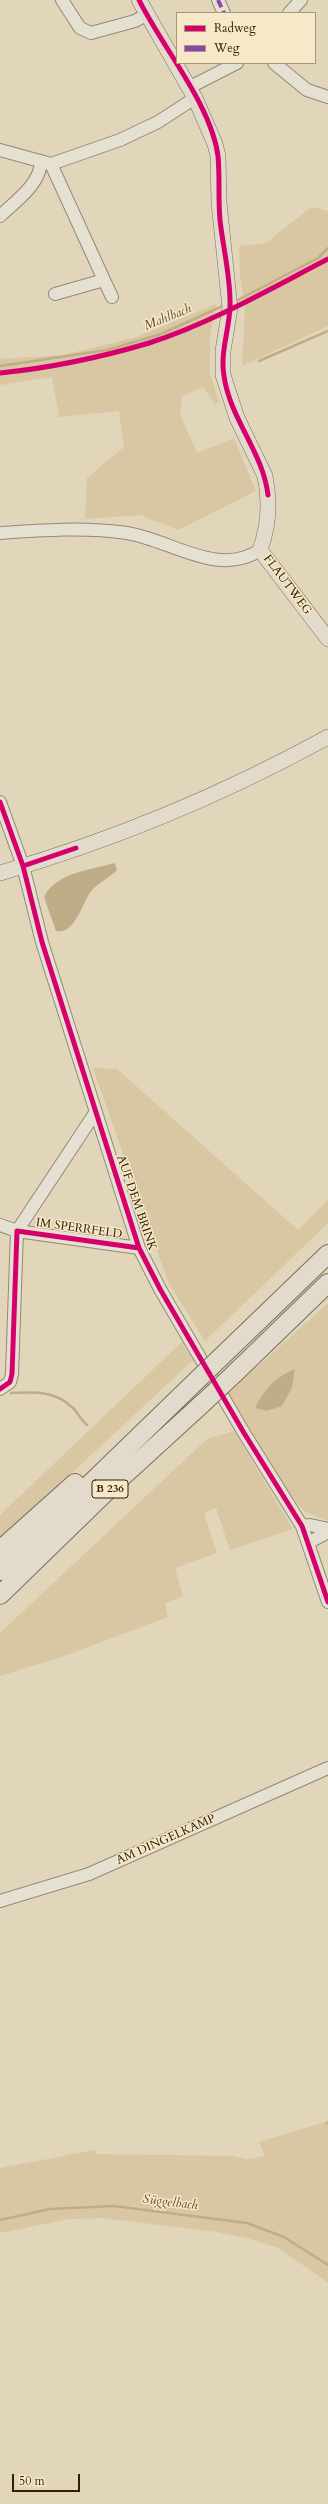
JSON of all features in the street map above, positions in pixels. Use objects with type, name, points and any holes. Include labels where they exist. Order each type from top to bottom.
[{"type":"highway","name":"B 236","points":[[0,1571],[328,1254]]},
{"type":"highway","name":"B 236","points":[[0,1595],[328,1283]]},
{"type":"highway","points":[[0,1550],[80,1479],[123,1452]]},
{"type":"highway","points":[[0,1602],[19,1577]]},
{"type":"main road","points":[[139,0],[146,15],[193,93],[208,124],[218,156],[219,204],[230,308],[223,350],[225,384],[237,418],[264,476],[267,486],[267,529],[260,550]]},
{"type":"main road","name":"FLAUTWEG","points":[[260,550],[328,639]]},
{"type":"main road","points":[[0,873],[107,838],[172,812],[262,772],[328,737]]},
{"type":"street","points":[[62,0],[80,28],[91,33],[128,23],[146,15]]},
{"type":"street","points":[[218,0],[224,12]]},
{"type":"street","points":[[290,12],[300,0]]},
{"type":"street","points":[[0,150],[46,163],[120,140],[158,122],[193,93],[236,64]]},
{"type":"street","points":[[275,64],[308,90],[328,97]]},
{"type":"street","points":[[0,216],[26,191],[40,174],[46,163]]},
{"type":"street","points":[[46,163],[112,297]]},
{"type":"street","points":[[55,294],[104,280]]},
{"type":"street","points":[[0,532],[86,530],[128,533],[220,561],[245,559],[260,550]]},
{"type":"street","name":"AUF DEM BRINK","points":[[0,802],[23,866],[42,942],[139,1248],[160,1289],[248,1440],[302,1526],[328,1602]]},
{"type":"street","points":[[0,1389],[10,1382],[12,1374],[17,1231],[95,1113]]},
{"type":"street","name":"IM SPERRFELD","points":[[0,1225],[17,1231],[139,1248]]},
{"type":"street","points":[[302,1526],[315,1526],[328,1531]]},
{"type":"street","points":[[308,1543],[328,1531]]},
{"type":"street","name":"AM DINGELKAMP","points":[[0,1901],[89,1874],[328,1768]]},
{"type":"shaded area","points":[[311,207],[328,211],[328,326],[242,366],[245,311],[240,275],[239,246],[266,243]]},
{"type":"shaded area","points":[[216,304],[210,337],[210,375],[219,401],[215,404],[203,387],[182,396],[180,415],[197,453],[234,438],[256,491],[178,530],[140,515],[85,519],[87,478],[124,447],[119,411],[59,417],[52,377],[0,385],[0,359],[63,355],[137,337]]},
{"type":"shaded area","points":[[115,863],[117,870],[93,889],[74,923],[63,931],[56,931],[44,897],[50,889],[57,882],[75,873]]},
{"type":"shaded area","points":[[93,1068],[117,1069],[298,1230],[328,1200],[328,1223],[205,1341],[168,1282]]},
{"type":"shaded area","points":[[328,1303],[328,1521],[304,1511],[289,1493],[228,1393]]},
{"type":"shaded area","points":[[182,1342],[193,1360],[0,1540],[0,1515]]},
{"type":"shaded area","points":[[295,1369],[292,1388],[282,1406],[267,1411],[255,1408],[271,1384]]},
{"type":"shaded area","points":[[234,1431],[293,1529],[230,1550],[216,1508],[204,1513],[217,1553],[175,1568],[183,1596],[165,1603],[168,1617],[64,1656],[0,1676],[0,1633],[207,1439]]},
{"type":"shaded area","points":[[328,2121],[328,2283],[279,2248],[247,2238],[217,2232],[103,2218],[69,2219],[0,2233],[0,2168],[95,2150],[95,2154],[233,2156],[247,2159],[265,2156],[259,2142]]},
{"type":"waterway","name":"Mahlbach","points":[[234,302],[318,258],[328,248]]},
{"type":"waterway","name":"Mahlbach","points":[[0,366],[107,350],[161,334],[225,305]]},
{"type":"waterway","points":[[259,361],[328,331]]},
{"type":"waterway","points":[[11,1393],[28,1392],[52,1395],[66,1402],[87,1425]]},
{"type":"waterway","name":"Süggelbach","points":[[0,2220],[50,2209],[114,2206],[247,2223],[284,2237],[328,2265]]},
{"type":"marked path","points":[[218,0],[224,12]]},
{"type":"cycle path","points":[[139,0],[176,63]]},
{"type":"cycle path","points":[[177,64],[196,96],[214,136],[218,156],[220,220],[230,296],[229,316],[223,358],[224,376],[227,392],[233,407],[260,464],[268,495]]},
{"type":"cycle path","points":[[0,373],[75,361],[113,353],[149,343],[218,316],[328,259]]},
{"type":"cycle path","points":[[0,802],[23,866],[42,942],[139,1248],[160,1289],[244,1433],[302,1526],[328,1602]]},
{"type":"cycle path","points":[[23,866],[76,848]]},
{"type":"cycle path","points":[[0,1389],[10,1382],[12,1374],[17,1231],[139,1248]]}]
